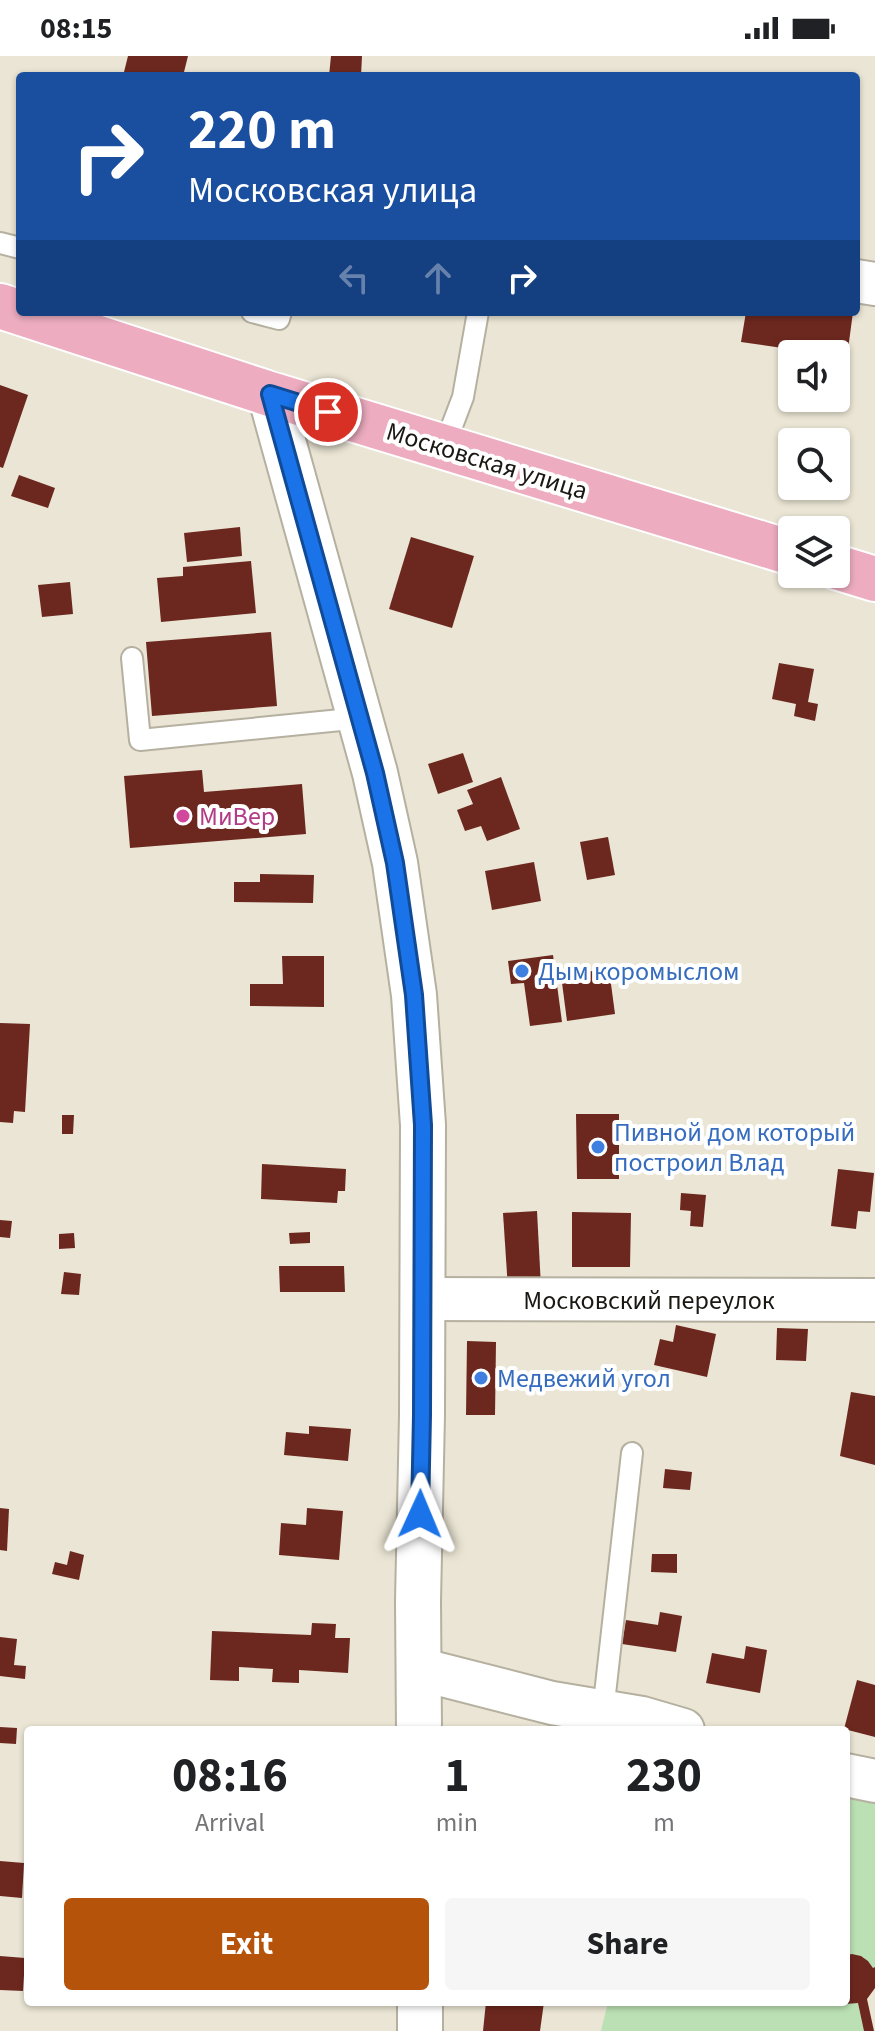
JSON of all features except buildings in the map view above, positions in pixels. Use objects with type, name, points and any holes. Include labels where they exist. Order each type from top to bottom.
[{"type":"main road","name":"Московская улица","points":[[31,316],[270,394],[778,549]]},
{"type":"main road","points":[[270,394],[375,773],[395,863],[414,995],[423,1125],[419,1726]]},
{"type":"main road","points":[[850,571],[875,579]]},
{"type":"main road","points":[[420,2006],[420,2031]]},
{"type":"street","name":"Московский переулок","points":[[422,1299],[875,1300]]},
{"type":"street","points":[[419,1669],[552,1703],[642,1718],[669,1726]]},
{"type":"street","points":[[850,1776],[875,1781]]},
{"type":"lane","points":[[444,447],[463,397],[477,316]]},
{"type":"lane","points":[[132,658],[140,740],[361,718]]},
{"type":"lane","points":[[603,1712],[632,1453]]},
{"type":"green space","points":[[850,1780],[875,1785],[875,1967],[850,1955]]},
{"type":"green space","points":[[850,2003],[858,2003],[864,2031],[601,2031],[607,2006],[850,2006]]},
{"type":"place","name":"МиВер","points":[[183,816]]},
{"type":"place","name":"Дым коромыслом","points":[[522,971]]},
{"type":"place","name":"Пивной дом который построил Влад","points":[[598,1147]]},
{"type":"place","name":"Медвежий угол","points":[[481,1378]]},
{"type":"route","points":[[328,412],[270,394],[375,773],[395,863],[414,995],[423,1125],[420,1514]]}]
